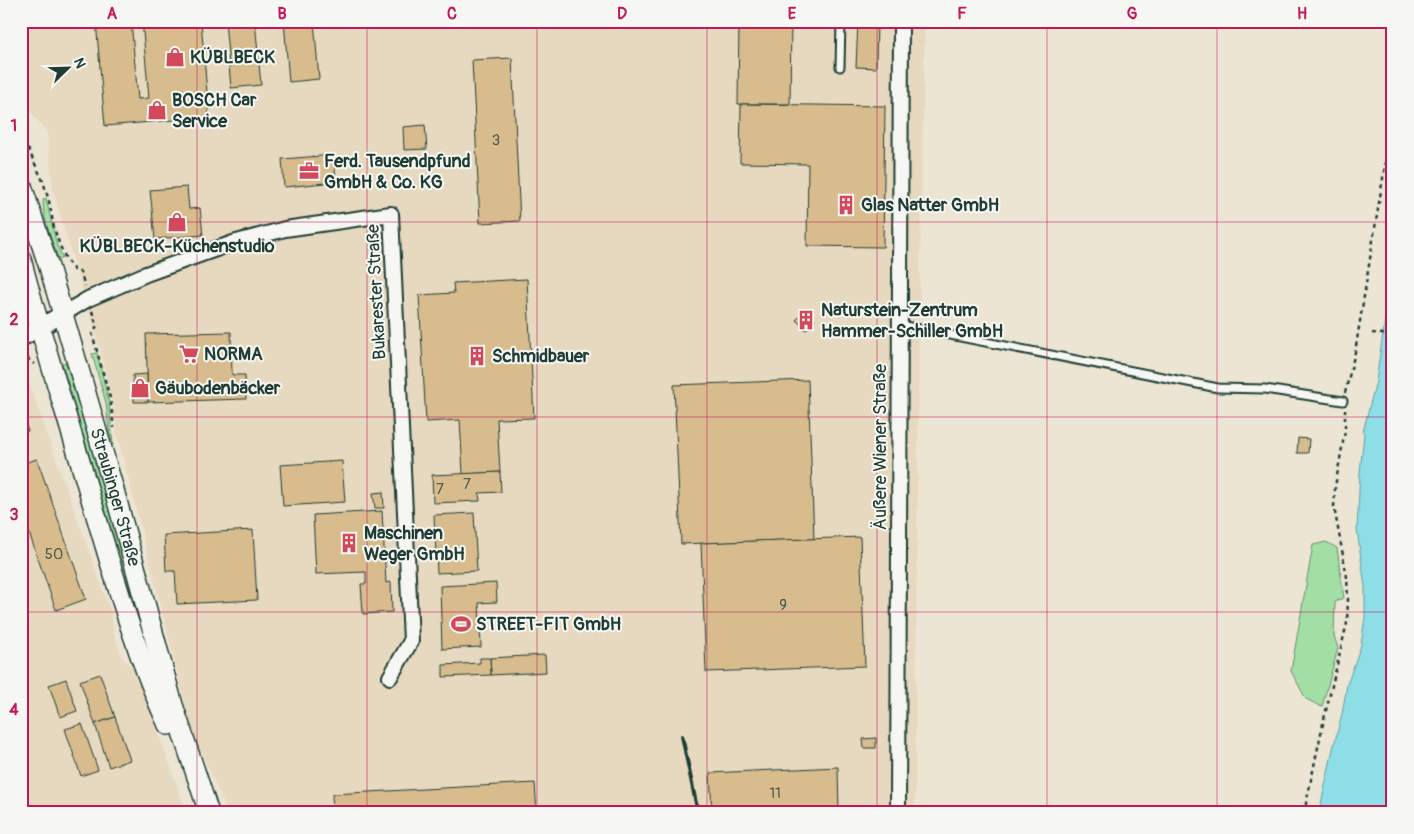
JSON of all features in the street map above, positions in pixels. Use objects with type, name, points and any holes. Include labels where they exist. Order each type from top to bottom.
[{"type":"main road","name":"Straubinger Straße","points":[[21,183],[63,314],[173,705],[209,812]]},
{"type":"main road","name":"Straubinger Straße","points":[[21,259],[127,618],[166,720],[209,812]]},
{"type":"street","name":"Äußere Wiener Straße","points":[[898,813],[901,21]]},
{"type":"street","name":"Bukarester Straße","points":[[63,314],[88,299],[146,274],[233,243],[285,229],[391,214],[411,641],[390,677]]},
{"type":"street","points":[[21,338],[63,314]]},
{"type":"lane","points":[[840,67],[841,21]]},
{"type":"lane","points":[[900,325],[1218,388],[1265,389],[1342,401]]},
{"type":"path","points":[[1304,813],[1347,623],[1347,577],[1334,507],[1335,486],[1345,432],[1346,413],[1342,401],[1355,352],[1393,116]]},
{"type":"path","points":[[21,134],[43,180],[60,246],[74,270],[80,272],[97,326],[92,333],[110,398],[114,435]]},
{"type":"path","points":[[1388,216],[1393,216]]},
{"type":"path","points":[[1372,333],[1393,335]]},
{"type":"shaded area","points":[[21,21],[925,21],[919,317],[915,813],[228,813],[193,734],[117,434],[113,405],[101,353],[53,191],[47,132],[21,101]]},
{"type":"shaded area","points":[[21,361],[112,615],[113,630],[122,657],[137,673],[187,813],[21,813]]},
{"type":"green space","points":[[46,198],[57,246],[63,258],[59,260],[48,231],[43,200]]},
{"type":"green space","points":[[97,353],[109,403],[113,445],[109,431],[106,403],[92,354]]},
{"type":"green space","points":[[66,362],[133,591],[129,590],[62,363]]},
{"type":"green space","points":[[1326,542],[1337,548],[1344,598],[1335,602],[1334,636],[1338,648],[1322,707],[1306,699],[1291,671],[1313,545]]},
{"type":"water","points":[[1393,264],[1393,813],[1319,813],[1347,685],[1361,645],[1365,617],[1365,587],[1357,530],[1363,432],[1376,381]]},
{"type":"building","name":"KÜBLBECK","points":[[96,21],[131,21],[138,99],[149,98],[142,21],[201,21],[209,117],[105,126]]},
{"type":"building","points":[[225,21],[255,21],[261,85],[231,88]]},
{"type":"building","points":[[284,21],[314,21],[319,79],[289,82]]},
{"type":"building","points":[[739,21],[791,21],[790,104],[738,104]]},
{"type":"building","points":[[858,21],[877,21],[876,68],[856,67]]},
{"type":"building","points":[[512,58],[520,221],[480,223],[472,60]]},
{"type":"building","name":"Glas Natter GmbH","points":[[741,104],[885,106],[883,247],[807,246],[808,164],[740,163]]},
{"type":"building","points":[[425,125],[427,149],[404,150],[403,127]]},
{"type":"building","name":"Ferd. Tausendpfund GmbH & Co. KG","points":[[334,155],[336,182],[284,187],[282,159]]},
{"type":"building","name":"KÜBLBECK-Küchenstudio","points":[[187,187],[189,209],[200,208],[203,235],[155,239],[150,190]]},
{"type":"building","name":"Schmidbauer","points":[[527,279],[534,418],[497,419],[500,472],[463,474],[460,420],[426,422],[419,295],[454,293],[453,283]]},
{"type":"building","name":"Naturstein-Zentrum Hammer-Schiller GmbH","points":[[805,311],[815,320],[806,330],[796,320]]},
{"type":"building","name":"NORMA","points":[[231,332],[232,375],[245,375],[246,399],[148,402],[146,334]]},
{"type":"building","name":"Gäubodenbäcker","points":[[147,374],[148,402],[134,402],[133,375]]},
{"type":"building","points":[[808,380],[814,539],[681,544],[674,385]]},
{"type":"building","points":[[21,413],[28,431],[21,433]]},
{"type":"building","points":[[1298,438],[1309,439],[1308,453],[1297,453]]},
{"type":"building","points":[[37,459],[86,599],[56,610],[21,510],[21,464]]},
{"type":"building","points":[[342,461],[345,502],[283,506],[280,465]]},
{"type":"building","points":[[500,472],[501,492],[479,493],[480,501],[433,503],[432,475]]},
{"type":"building","points":[[383,492],[384,508],[375,508],[373,493]]},
{"type":"building","name":"Maschinen Weger GmbH","points":[[382,511],[386,583],[391,582],[392,612],[363,614],[361,584],[366,584],[366,572],[316,574],[313,515]]},
{"type":"building","points":[[474,513],[477,571],[437,573],[434,515]]},
{"type":"building","points":[[253,530],[257,600],[177,604],[175,571],[166,571],[164,535]]},
{"type":"building","points":[[860,537],[865,666],[706,672],[701,543]]},
{"type":"building","name":"STREET-FIT GmbH","points":[[496,583],[497,602],[479,603],[481,647],[442,649],[440,586]]},
{"type":"building","points":[[545,655],[546,672],[491,675],[490,658]]},
{"type":"building","points":[[480,658],[490,658],[491,675],[443,677],[443,665],[480,663]]},
{"type":"building","points":[[100,674],[115,717],[95,724],[80,681]]},
{"type":"building","points":[[66,679],[77,711],[60,717],[49,685]]},
{"type":"building","points":[[115,717],[130,760],[109,767],[95,724]]},
{"type":"building","points":[[82,724],[98,770],[81,776],[65,729]]},
{"type":"building","points":[[876,738],[876,748],[864,748],[863,739]]},
{"type":"building","points":[[838,767],[839,813],[712,813],[710,773]]},
{"type":"building","points":[[535,783],[537,813],[333,813],[332,794]]},
{"type":"railway","points":[[682,736],[698,813]]},
{"type":"place","name":"KÜBLBECK","points":[[175,57]]},
{"type":"place","name":"BOSCH Car Service","points":[[157,110]]},
{"type":"place","name":"Ferd. Tausendpfund GmbH & Co. KG","points":[[309,171]]},
{"type":"place","name":"Glas Natter GmbH","points":[[846,205]]},
{"type":"place","name":"KÜBLBECK-Küchenstudio","points":[[177,222]]},
{"type":"place","name":"Naturstein-Zentrum Hammer-Schiller GmbH","points":[[806,320]]},
{"type":"place","name":"NORMA","points":[[189,354]]},
{"type":"place","name":"Schmidbauer","points":[[477,356]]},
{"type":"place","name":"Gäubodenbäcker","points":[[140,388]]},
{"type":"place","name":"Maschinen Weger GmbH","points":[[349,543]]},
{"type":"place","name":"STREET-FIT GmbH","points":[[461,624]]}]
